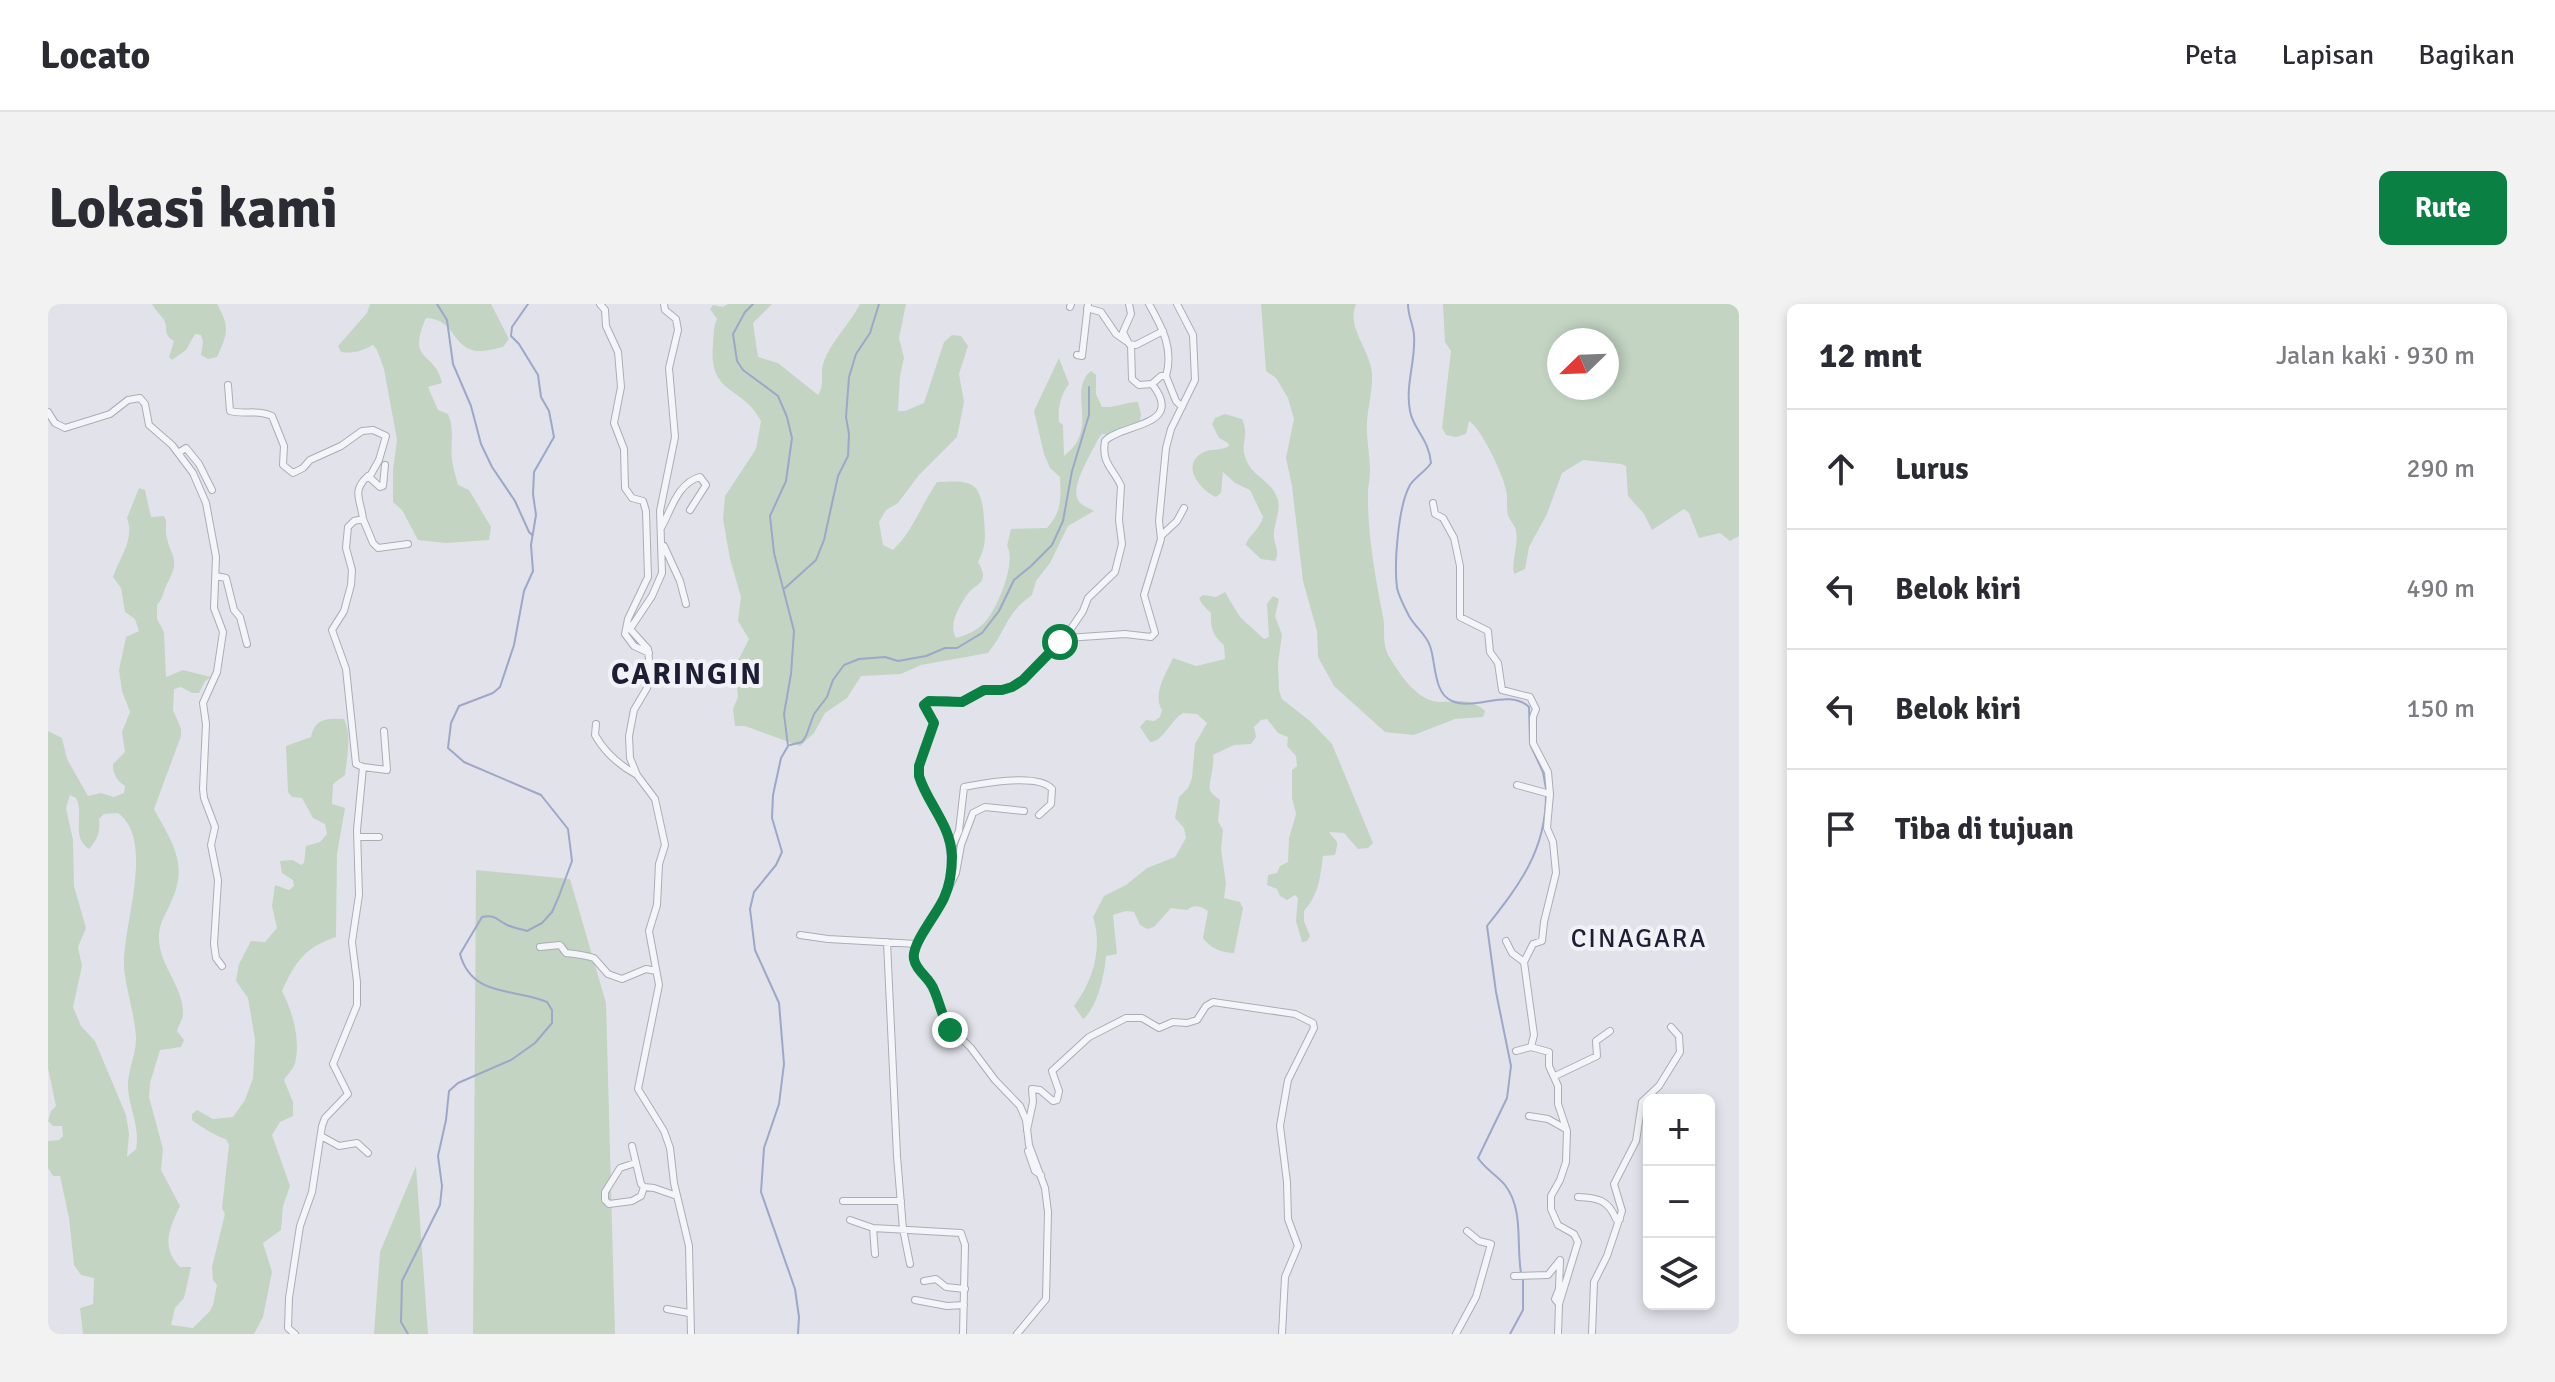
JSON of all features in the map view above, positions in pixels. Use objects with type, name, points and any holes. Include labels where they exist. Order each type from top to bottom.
[{"type":"street","points":[[600,304],[605,310],[606,326],[616,344],[620,363],[621,387],[614,423],[624,449],[625,488],[632,498],[643,501],[646,511],[648,577],[628,619],[625,634],[634,646],[649,653]]},
{"type":"street","points":[[1101,312],[1104,304]]},
{"type":"street","points":[[1129,304],[1131,314],[1123,332],[1129,343],[1132,379],[1139,385],[1152,384],[1161,376],[1166,376]]},
{"type":"street","points":[[1149,304],[1163,331],[1170,357],[1166,376],[1176,401],[1182,407]]},
{"type":"street","points":[[1064,639],[1153,635],[1155,627],[1144,595],[1162,535],[1159,521],[1166,448],[1171,429],[1195,380],[1193,335],[1177,304]]},
{"type":"street","points":[[665,305],[668,314],[676,319],[678,330],[669,368],[674,446],[660,511],[662,573],[657,588],[630,629],[646,646],[650,670],[647,688],[634,710],[629,736],[630,758],[637,775],[655,799],[665,840],[659,864],[657,905],[649,931],[659,985],[638,1089],[667,1139],[689,1246],[691,1334]]},
{"type":"street","points":[[1077,355],[1082,356],[1084,347],[1087,306],[1101,312],[1116,334],[1129,343]]},
{"type":"street","points":[[1129,343],[1163,331]]},
{"type":"street","points":[[949,884],[951,847],[939,814],[924,791],[919,776],[919,766],[934,723],[926,712],[925,703],[946,700],[962,702],[984,690],[1002,690],[1023,680],[1064,639],[1088,598],[1115,572],[1122,544],[1119,527],[1121,486],[1108,468],[1103,446],[1108,436],[1153,420],[1161,407],[1161,398],[1152,384]]},
{"type":"street","points":[[228,385],[230,411],[239,414],[259,411],[272,416],[284,446],[283,465],[293,473],[362,431],[368,429],[386,436],[382,453],[356,494],[363,519],[378,548],[408,544]]},
{"type":"street","points":[[48,412],[55,423],[65,428],[110,414],[128,400],[140,399],[149,425],[190,469],[206,503],[216,557],[213,598],[223,632],[217,672],[203,703],[206,724],[203,789],[215,827],[211,845],[218,880],[214,944],[216,958],[222,966]]},
{"type":"street","points":[[178,453],[186,448],[199,464],[212,490]]},
{"type":"street","points":[[370,476],[380,487],[383,486],[385,465]]},
{"type":"street","points":[[661,528],[676,496],[700,477],[706,485],[690,510]]},
{"type":"street","points":[[1433,503],[1435,514],[1443,518],[1454,538],[1460,566],[1460,617],[1488,631],[1490,652],[1498,663],[1502,690],[1530,697],[1536,709],[1533,743],[1548,772],[1547,828],[1553,842],[1556,873],[1542,941],[1533,944],[1524,962],[1534,1035],[1531,1047]]},
{"type":"street","points":[[1162,535],[1177,521],[1184,508]]},
{"type":"street","points":[[363,519],[354,521],[348,527],[346,548],[352,570],[351,585],[344,611],[332,630],[346,669],[353,721],[354,761],[363,767],[387,770],[384,731]]},
{"type":"street","points":[[661,543],[680,581],[686,604]]},
{"type":"street","points":[[216,576],[226,578],[235,614]]},
{"type":"street","points":[[217,617],[235,614],[240,617],[247,644]]},
{"type":"street","points":[[596,724],[595,735],[606,751],[622,767],[637,775]]},
{"type":"street","points":[[295,1334],[288,1328],[290,1288],[301,1217],[312,1192],[325,1118],[348,1094],[333,1064],[357,1005],[352,942],[359,895],[358,837],[363,767]]},
{"type":"street","points":[[951,847],[959,831],[964,787],[998,782],[1043,781],[1052,789],[1051,804],[1039,815]]},
{"type":"street","points":[[1517,785],[1550,794]]},
{"type":"street","points":[[1017,1334],[1044,1303],[1047,1293],[1048,1212],[1041,1175],[1020,1106],[945,1022],[933,987],[915,963],[914,953],[956,873],[961,845],[975,811],[985,807],[1024,811]]},
{"type":"street","points":[[358,837],[379,837]]},
{"type":"street","points":[[800,935],[917,944]]},
{"type":"street","points":[[1506,941],[1512,953],[1524,962]]},
{"type":"street","points":[[887,942],[901,1201],[910,1264]]},
{"type":"street","points":[[540,947],[560,945],[566,953],[594,958],[608,974],[622,979],[646,969],[656,971]]},
{"type":"street","points":[[1027,1134],[1033,1102],[1032,1089],[1040,1090],[1056,1101],[1059,1091],[1052,1071],[1089,1037],[1126,1018],[1142,1018],[1159,1028],[1173,1022],[1187,1023],[1197,1020],[1206,1006],[1213,1002],[1295,1014],[1313,1023],[1314,1028],[1288,1080],[1280,1126],[1288,1219],[1298,1246],[1285,1277],[1282,1334]]},
{"type":"street","points":[[1592,1334],[1594,1282],[1622,1207],[1614,1184],[1636,1141],[1640,1108],[1646,1097],[1659,1086],[1680,1052],[1679,1036],[1671,1027]]},
{"type":"street","points":[[1555,1076],[1597,1056],[1596,1041],[1610,1031]]},
{"type":"street","points":[[1516,1051],[1531,1047],[1549,1052],[1549,1066],[1555,1076],[1558,1104],[1567,1131],[1566,1162],[1551,1196],[1551,1209],[1558,1225],[1574,1234],[1578,1242],[1559,1304],[1558,1334]]},
{"type":"street","points":[[1529,1116],[1548,1119],[1567,1131]]},
{"type":"street","points":[[321,1136],[339,1146],[357,1143],[368,1153]]},
{"type":"street","points":[[632,1146],[644,1187],[641,1196],[632,1201],[609,1204],[605,1200],[605,1192],[620,1168],[635,1163]]},
{"type":"street","points":[[644,1187],[677,1196]]},
{"type":"street","points":[[1578,1197],[1604,1200],[1611,1206],[1616,1219],[1620,1219]]},
{"type":"street","points":[[843,1201],[901,1201]]},
{"type":"street","points":[[850,1220],[873,1228],[961,1233],[965,1245],[963,1334]]},
{"type":"street","points":[[873,1228],[875,1254]]},
{"type":"street","points":[[1456,1334],[1476,1297],[1491,1244],[1479,1241],[1467,1231]]},
{"type":"street","points":[[1520,1276],[1548,1275],[1560,1260],[1559,1289],[1555,1299],[1559,1304]]},
{"type":"street","points":[[924,1281],[936,1279],[946,1287],[965,1289]]},
{"type":"street","points":[[915,1300],[947,1306],[964,1305]]},
{"type":"street","points":[[667,1309],[689,1313]]},
{"type":"green space","points":[[152,304],[217,304],[226,330],[217,357],[208,359],[201,355],[201,335],[195,334],[186,350],[172,360],[169,357],[174,341],[168,336],[164,320]]},
{"type":"green space","points":[[370,304],[491,304],[509,339],[503,347],[472,350],[465,347],[442,322],[426,318],[419,343],[420,350],[434,365],[442,383],[428,387],[438,410],[448,414],[450,420],[452,459],[458,485],[469,490],[491,527],[489,540],[446,543],[418,540],[402,510],[393,502],[397,440],[384,369],[373,345],[350,353],[341,352],[338,346],[367,313]]},
{"type":"green space","points":[[728,304],[772,304],[753,323],[758,357],[778,363],[818,395],[826,356],[860,304],[906,304],[899,338],[904,358],[898,411],[924,403],[944,342],[952,335],[961,336],[968,346],[959,374],[964,402],[957,437],[919,475],[898,503],[886,510],[879,522],[883,545],[893,550],[906,535],[937,482],[966,483],[977,490],[984,518],[984,545],[978,562],[983,579],[967,595],[958,610],[953,627],[956,638],[981,626],[994,608],[1008,574],[1007,546],[1011,529],[1047,528],[1058,510],[1060,477],[1050,468],[1044,454],[1034,411],[1059,358],[1069,384],[1059,411],[1059,422],[1063,425],[1064,456],[1075,445],[1080,434],[1081,389],[1091,371],[1096,375],[1096,394],[1102,407],[1138,402],[1141,414],[1139,428],[1114,436],[1102,434],[1098,439],[1079,478],[1076,494],[1081,503],[1094,511],[1068,526],[1050,563],[1036,581],[1032,595],[1011,616],[988,653],[921,665],[901,674],[861,676],[847,698],[825,713],[814,733],[800,746],[745,726],[735,726],[733,709],[738,697],[735,667],[749,639],[738,621],[741,597],[723,519],[725,496],[756,449],[761,421],[754,409],[721,382],[716,373],[713,344],[717,319],[710,309],[713,305],[723,307]]},
{"type":"green space","points":[[1261,304],[1356,304],[1356,330],[1372,373],[1367,428],[1369,521],[1386,648],[1403,677],[1420,695],[1433,701],[1471,703],[1485,711],[1483,717],[1455,719],[1414,735],[1385,732],[1334,686],[1318,657],[1317,631],[1303,581],[1286,458],[1294,419],[1288,398],[1276,378],[1266,371]]},
{"type":"green space","points":[[1443,304],[1739,304],[1739,536],[1730,541],[1720,533],[1699,538],[1689,513],[1684,509],[1652,530],[1644,514],[1628,496],[1626,466],[1583,460],[1562,473],[1547,514],[1529,547],[1525,569],[1514,574],[1516,531],[1508,515],[1504,483],[1491,452],[1469,421],[1466,434],[1456,437],[1446,435],[1442,428],[1451,351],[1445,342]]},
{"type":"green space","points":[[1225,414],[1242,419],[1248,463],[1271,487],[1278,500],[1274,532],[1275,561],[1261,559],[1246,545],[1263,517],[1250,490],[1235,483],[1223,472],[1221,493],[1216,497],[1204,489],[1195,476],[1193,463],[1197,457],[1207,451],[1229,446],[1219,438],[1212,424],[1215,418]]},
{"type":"green space","points":[[139,488],[145,490],[151,517],[164,516],[166,521],[174,567],[157,605],[157,619],[164,632],[166,677],[183,670],[211,677],[199,693],[181,687],[174,689],[173,710],[181,736],[154,809],[172,843],[178,865],[176,888],[161,923],[159,937],[162,957],[180,994],[183,1016],[177,1031],[184,1040],[181,1047],[160,1050],[149,1097],[163,1149],[161,1170],[180,1206],[170,1229],[170,1252],[180,1267],[191,1267],[184,1298],[175,1308],[171,1325],[193,1328],[210,1311],[217,1285],[213,1280],[212,1267],[225,1214],[222,1208],[229,1145],[226,1139],[192,1120],[192,1114],[197,1110],[213,1119],[233,1117],[245,1100],[253,1078],[255,1039],[248,998],[236,981],[239,964],[251,941],[265,942],[277,928],[272,906],[275,885],[289,890],[294,886],[293,880],[282,873],[280,861],[293,860],[301,865],[306,846],[320,842],[327,834],[325,824],[313,818],[302,798],[292,797],[288,792],[286,746],[311,737],[315,726],[327,719],[344,719],[348,732],[345,775],[333,784],[332,804],[345,808],[337,854],[336,937],[302,957],[282,991],[296,1035],[295,1063],[284,1080],[293,1102],[293,1116],[280,1122],[272,1135],[290,1186],[283,1206],[281,1230],[263,1243],[272,1272],[263,1317],[254,1334],[83,1334],[80,1308],[93,1304],[94,1278],[81,1275],[74,1265],[60,1176],[53,1176],[48,1168],[48,1141],[59,1140],[63,1136],[62,1126],[53,1126],[48,1121],[56,1106],[48,1068],[48,731],[62,738],[67,759],[88,796],[101,793],[114,797],[124,793],[125,786],[116,776],[113,764],[125,752],[122,732],[130,712],[122,691],[119,670],[126,637],[139,631],[135,619],[125,612],[121,588],[113,577],[128,541],[127,518]],"holes":[[[70,795],[76,798],[80,838],[89,849],[98,835],[99,819],[104,814],[118,813],[129,826],[135,843],[136,863],[124,967],[136,1039],[128,1088],[137,1142],[136,1149],[127,1157],[129,1134],[126,1115],[95,1041],[81,1026],[73,1007],[82,966],[78,947],[86,928],[74,886],[73,840],[66,808]]]},
{"type":"green space","points":[[1225,592],[1240,617],[1264,639],[1269,637],[1267,604],[1273,596],[1279,599],[1275,616],[1282,635],[1278,663],[1282,699],[1332,744],[1373,843],[1368,848],[1358,849],[1344,833],[1329,832],[1337,842],[1335,855],[1323,856],[1316,892],[1304,911],[1310,936],[1302,942],[1296,921],[1298,898],[1295,895],[1287,900],[1280,896],[1277,889],[1267,885],[1268,875],[1277,873],[1280,866],[1288,862],[1289,838],[1296,814],[1292,798],[1292,770],[1297,766],[1296,756],[1287,746],[1288,737],[1278,733],[1267,719],[1261,720],[1254,727],[1256,737],[1251,744],[1234,745],[1213,755],[1210,790],[1220,800],[1218,821],[1223,830],[1224,898],[1240,902],[1243,908],[1234,953],[1217,949],[1203,938],[1208,911],[1200,907],[1187,910],[1171,908],[1154,927],[1147,929],[1140,925],[1134,912],[1113,915],[1117,954],[1106,956],[1096,999],[1083,1019],[1074,1006],[1094,964],[1097,940],[1093,917],[1104,896],[1126,885],[1147,868],[1175,857],[1186,838],[1184,828],[1175,818],[1179,797],[1192,778],[1195,744],[1207,723],[1197,714],[1183,713],[1159,739],[1150,742],[1140,727],[1146,720],[1154,721],[1160,717],[1159,691],[1173,658],[1196,666],[1225,659],[1224,645],[1213,631],[1211,613],[1199,598],[1203,595],[1216,597]]},
{"type":"green space","points":[[476,870],[570,879],[606,1003],[615,1334],[473,1334]]},
{"type":"green space","points":[[416,1166],[428,1334],[374,1334],[380,1252]]},
{"type":"waterway","points":[[437,304],[447,320],[453,364],[471,406],[481,444],[532,535]]},
{"type":"waterway","points":[[408,1334],[401,1322],[402,1281],[440,1205],[442,1186],[438,1156],[449,1091],[458,1083],[511,1060],[535,1043],[552,1023],[552,1010],[547,1002],[484,985],[466,968],[460,954],[482,917],[493,917],[527,931],[542,923],[552,912],[572,861],[568,829],[541,795],[464,762],[448,748],[451,723],[459,706],[493,693],[500,687],[514,645],[524,591],[533,571],[531,545],[536,515],[534,472],[554,437],[549,411],[541,397],[538,375],[511,336],[512,327],[528,304]]},
{"type":"waterway","points":[[753,304],[733,334],[737,361],[743,370],[778,396],[792,438],[786,481],[770,516],[774,553],[794,631],[784,714],[788,746],[781,758],[773,795],[772,818],[782,852],[776,865],[754,892],[750,909],[755,950],[779,1003],[784,1064],[779,1104],[764,1148],[761,1192],[795,1289],[798,1334]]},
{"type":"waterway","points":[[785,588],[816,560],[824,540],[838,476],[848,456],[846,417],[849,377],[856,354],[870,333],[879,304]]},
{"type":"waterway","points":[[1408,304],[1414,345],[1410,411],[1431,463],[1410,485],[1402,507],[1397,550],[1398,591],[1409,616],[1428,642],[1438,684],[1446,697],[1461,703],[1512,699],[1529,707],[1530,744],[1543,772],[1546,789]]},
{"type":"waterway","points":[[790,745],[802,742],[814,714],[844,665],[859,659],[885,657],[898,661],[926,656],[945,648],[957,648],[982,633],[999,611],[1014,580],[1052,545],[1063,521],[1072,471],[1089,415],[1089,387]]},
{"type":"waterway","points":[[1521,1273],[1515,1205],[1505,1185],[1478,1158],[1507,1098],[1511,1066],[1487,926],[1520,881],[1536,850],[1545,815],[1546,795]]},
{"type":"waterway","points":[[1510,1334],[1523,1310],[1523,1279]]},
{"type":"district","name":"CARINGIN","points":[[687,674]]},
{"type":"district","name":"CINAGARA","points":[[1639,939]]},
{"type":"route","points":[[950,1030],[933,987],[916,965],[914,956],[917,944],[939,908],[949,884],[952,857],[939,814],[924,791],[919,776],[919,766],[934,723],[924,705],[929,701],[964,702],[984,690],[1012,687],[1023,680],[1060,642]]}]
